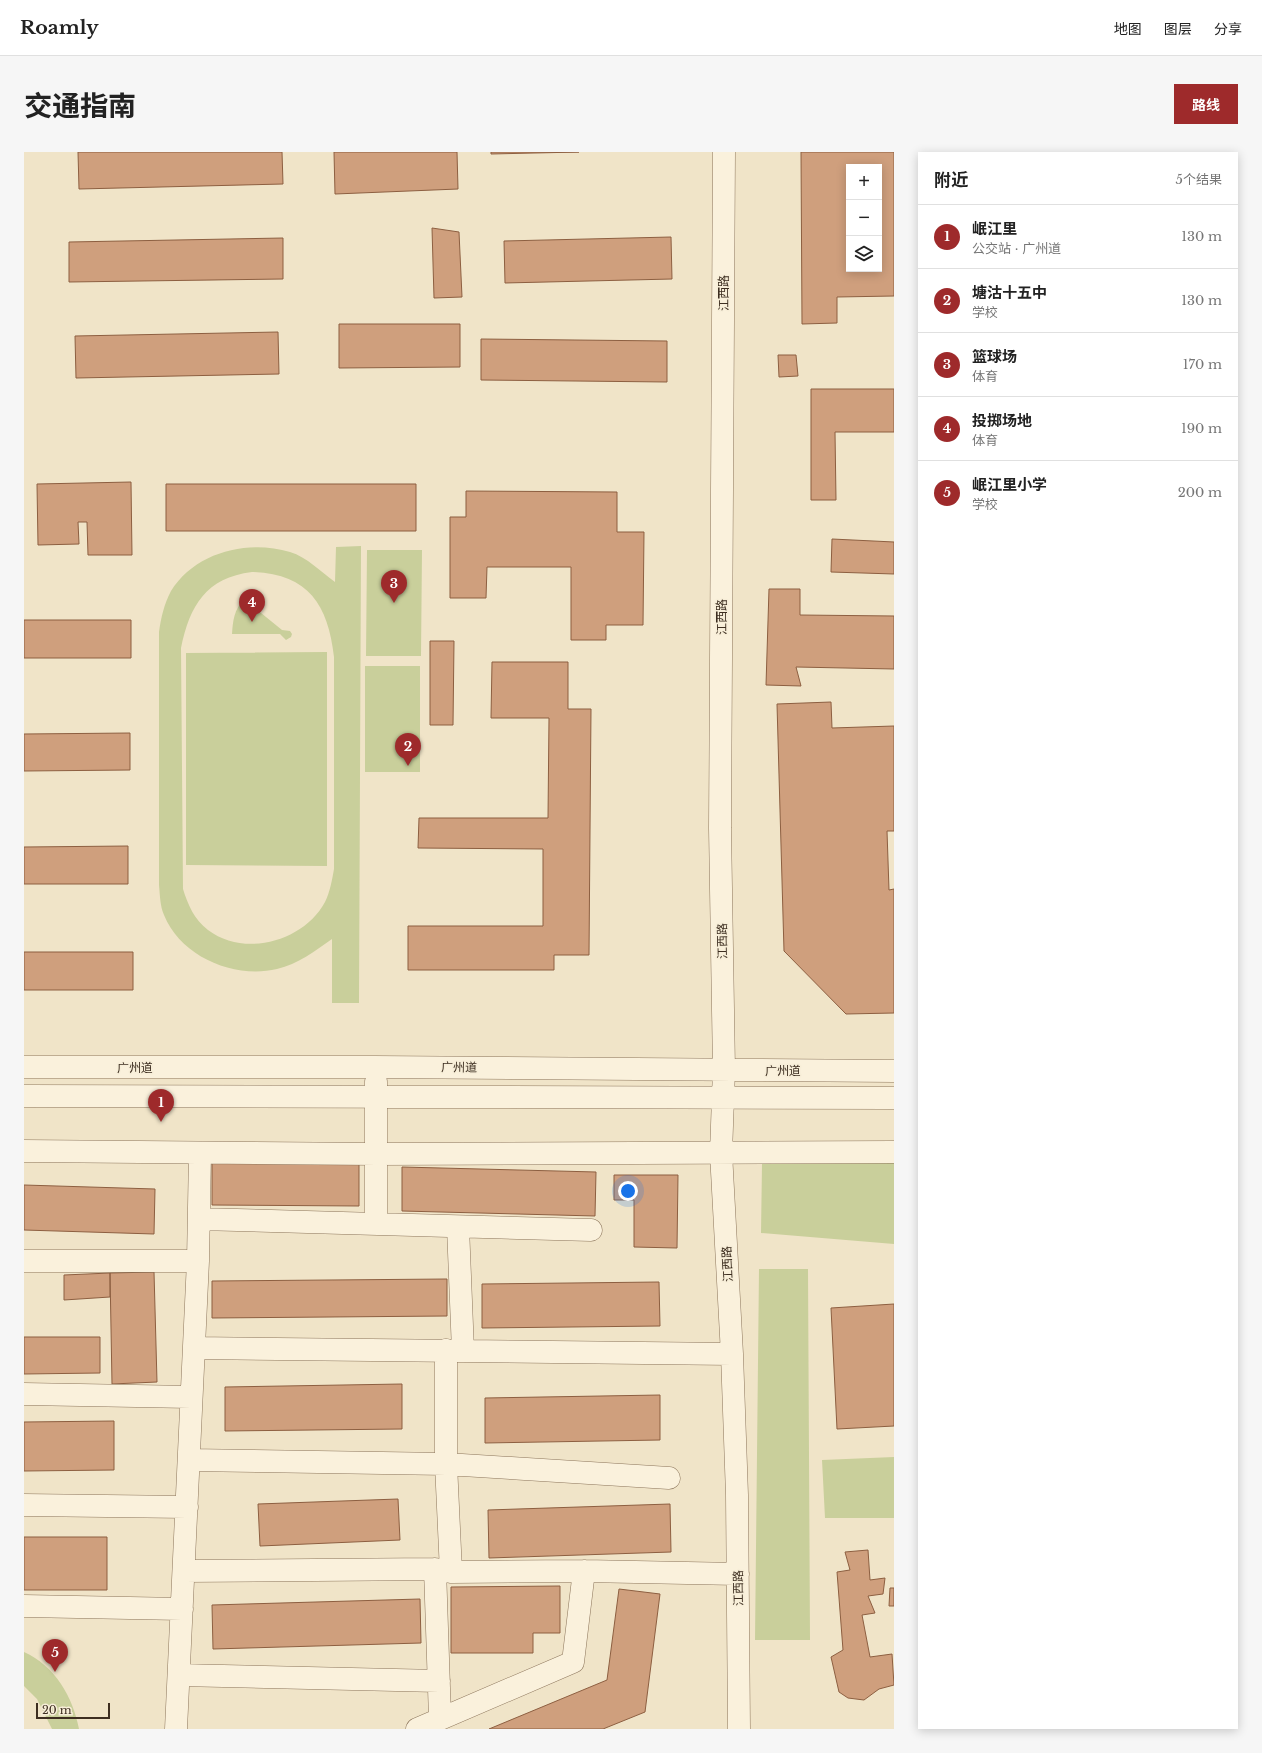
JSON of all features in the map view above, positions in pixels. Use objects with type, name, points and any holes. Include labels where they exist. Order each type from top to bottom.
[{"type":"street","name":"江西路","points":[[724,152],[720,828],[724,1070],[721,1153],[732,1354],[737,1495],[739,1729]]},
{"type":"street","name":"广州道","points":[[24,1067],[375,1067],[894,1071]]},
{"type":"street","points":[[375,1067],[377,1154],[376,1224]]},
{"type":"street","points":[[24,1096],[894,1098]]},
{"type":"street","points":[[24,1151],[377,1154],[894,1152]]},
{"type":"street","points":[[176,1729],[198,1261],[200,1153]]},
{"type":"street","points":[[199,1219],[591,1230]]},
{"type":"street","points":[[440,1718],[439,1681],[446,1464],[454,1350],[458,1227]]},
{"type":"street","points":[[24,1261],[198,1261]]},
{"type":"street","points":[[194,1348],[732,1354]]},
{"type":"street","points":[[24,1394],[191,1398]]},
{"type":"street","points":[[189,1460],[446,1464],[670,1478]]},
{"type":"street","points":[[24,1505],[187,1507]]},
{"type":"street","points":[[184,1571],[584,1571],[738,1574]]},
{"type":"street","points":[[417,1729],[573,1662],[584,1571]]},
{"type":"street","points":[[24,1606],[182,1609]]},
{"type":"street","points":[[179,1675],[439,1681]]},
{"type":"green space","points":[[361,546],[359,1003],[332,1003],[332,939],[313,952],[285,967],[260,971],[244,971],[227,967],[211,962],[196,953],[183,943],[172,930],[163,912],[160,900],[159,885],[159,632],[163,611],[171,591],[181,578],[208,558],[240,548],[257,547],[274,548],[296,554],[308,561],[335,582],[336,547]],"holes":[[[252,572],[271,574],[288,579],[301,586],[312,595],[327,622],[331,638],[334,657],[334,869],[330,890],[325,902],[315,916],[303,927],[289,935],[272,941],[256,944],[239,943],[223,938],[203,926],[192,911],[183,889],[181,648],[189,619],[195,607],[212,587],[223,580],[236,575]]]},
{"type":"green space","points":[[367,550],[422,550],[421,656],[366,656]]},
{"type":"green space","points":[[244,599],[282,630],[290,631],[292,634],[291,637],[286,640],[280,634],[232,634],[235,615],[238,607]]},
{"type":"green space","points":[[327,652],[327,866],[186,865],[186,653]]},
{"type":"green space","points":[[365,666],[420,666],[420,772],[365,772]]},
{"type":"green space","points":[[894,1163],[894,1244],[761,1233],[762,1164]]},
{"type":"green space","points":[[759,1269],[808,1269],[810,1640],[755,1640]]},
{"type":"green space","points":[[894,1457],[894,1518],[825,1518],[822,1460]]},
{"type":"green space","points":[[24,1652],[45,1665],[61,1684],[72,1705],[79,1729],[52,1729],[37,1699],[24,1686]]},
{"type":"building","points":[[78,152],[282,152],[283,184],[79,189]]},
{"type":"building","points":[[334,152],[457,152],[458,189],[335,194]]},
{"type":"building","points":[[491,152],[579,152],[491,154]]},
{"type":"building","points":[[801,152],[894,152],[894,296],[837,297],[837,323],[802,324]]},
{"type":"building","points":[[432,228],[459,232],[462,297],[434,298]]},
{"type":"building","points":[[671,237],[672,279],[505,283],[504,241]]},
{"type":"building","points":[[283,238],[283,279],[69,282],[69,242]]},
{"type":"building","points":[[339,324],[460,324],[460,367],[339,368]]},
{"type":"building","points":[[278,332],[279,374],[76,378],[75,336]]},
{"type":"building","points":[[481,339],[667,341],[667,382],[481,380]]},
{"type":"building","points":[[778,355],[796,355],[798,376],[779,377]]},
{"type":"building","points":[[811,389],[894,389],[894,432],[835,432],[836,500],[811,500]]},
{"type":"building","points":[[131,482],[132,555],[88,555],[87,522],[78,522],[79,544],[38,545],[37,484]]},
{"type":"building","points":[[166,484],[416,484],[416,531],[166,531]]},
{"type":"building","points":[[466,491],[617,492],[617,532],[644,532],[643,625],[606,625],[606,640],[571,640],[571,567],[487,567],[486,598],[450,598],[450,517],[466,517]]},
{"type":"building","points":[[832,539],[894,542],[894,574],[831,572]]},
{"type":"building","points":[[769,589],[800,589],[800,615],[894,616],[894,669],[796,667],[801,686],[766,685]]},
{"type":"building","points":[[24,620],[131,620],[131,658],[24,658]]},
{"type":"building","points":[[430,641],[454,641],[453,725],[430,725]]},
{"type":"building","points":[[492,662],[568,662],[568,709],[591,709],[589,955],[554,955],[554,970],[408,970],[408,926],[543,926],[543,849],[418,848],[419,818],[548,818],[549,718],[491,718]]},
{"type":"building","points":[[831,702],[832,728],[894,726],[894,831],[887,831],[889,890],[894,889],[894,1013],[846,1014],[784,951],[777,704]]},
{"type":"building","points":[[130,733],[130,770],[24,771],[24,734]]},
{"type":"building","points":[[128,846],[128,884],[24,884],[24,847]]},
{"type":"building","points":[[24,952],[133,952],[133,990],[24,990]]},
{"type":"building","points":[[212,1163],[359,1163],[359,1206],[212,1205]]},
{"type":"building","points":[[402,1167],[596,1172],[595,1216],[402,1211]]},
{"type":"building","points":[[614,1175],[678,1175],[677,1248],[634,1247],[634,1200],[614,1200]]},
{"type":"building","points":[[24,1185],[155,1189],[154,1234],[24,1230]]},
{"type":"building","points":[[154,1272],[157,1382],[112,1384],[110,1273]]},
{"type":"building","points":[[110,1273],[110,1297],[64,1300],[64,1275]]},
{"type":"building","points":[[447,1279],[447,1316],[212,1318],[212,1281]]},
{"type":"building","points":[[659,1282],[660,1326],[482,1328],[482,1284]]},
{"type":"building","points":[[894,1304],[894,1426],[837,1429],[831,1308]]},
{"type":"building","points":[[24,1337],[100,1337],[100,1373],[24,1374]]},
{"type":"building","points":[[402,1384],[402,1429],[225,1431],[225,1387]]},
{"type":"building","points":[[660,1395],[660,1440],[485,1443],[485,1398]]},
{"type":"building","points":[[114,1421],[114,1470],[24,1471],[24,1422]]},
{"type":"building","points":[[398,1499],[400,1540],[260,1546],[258,1504]]},
{"type":"building","points":[[670,1504],[671,1552],[489,1558],[488,1510]]},
{"type":"building","points":[[24,1537],[107,1537],[107,1590],[24,1590]]},
{"type":"building","points":[[868,1550],[870,1580],[885,1578],[883,1594],[868,1596],[875,1613],[862,1615],[870,1657],[892,1654],[894,1685],[879,1689],[864,1700],[848,1698],[839,1692],[831,1657],[843,1650],[837,1572],[850,1570],[845,1552]]},
{"type":"building","points":[[560,1586],[560,1633],[533,1633],[533,1653],[451,1653],[451,1587]]},
{"type":"building","points":[[890,1588],[894,1588],[894,1606],[889,1606]]},
{"type":"building","points":[[619,1589],[660,1594],[645,1712],[603,1729],[489,1729],[607,1680]]},
{"type":"building","points":[[420,1599],[421,1643],[213,1649],[212,1605]]},
{"type":"place","name":"篮球场","points":[[394,603]]},
{"type":"place","name":"投掷场地","points":[[252,622]]},
{"type":"place","name":"塘沽十五中","points":[[408,766]]},
{"type":"place","name":"岷江里","points":[[161,1122]]},
{"type":"place","name":"岷江里小学","points":[[55,1672]]}]
